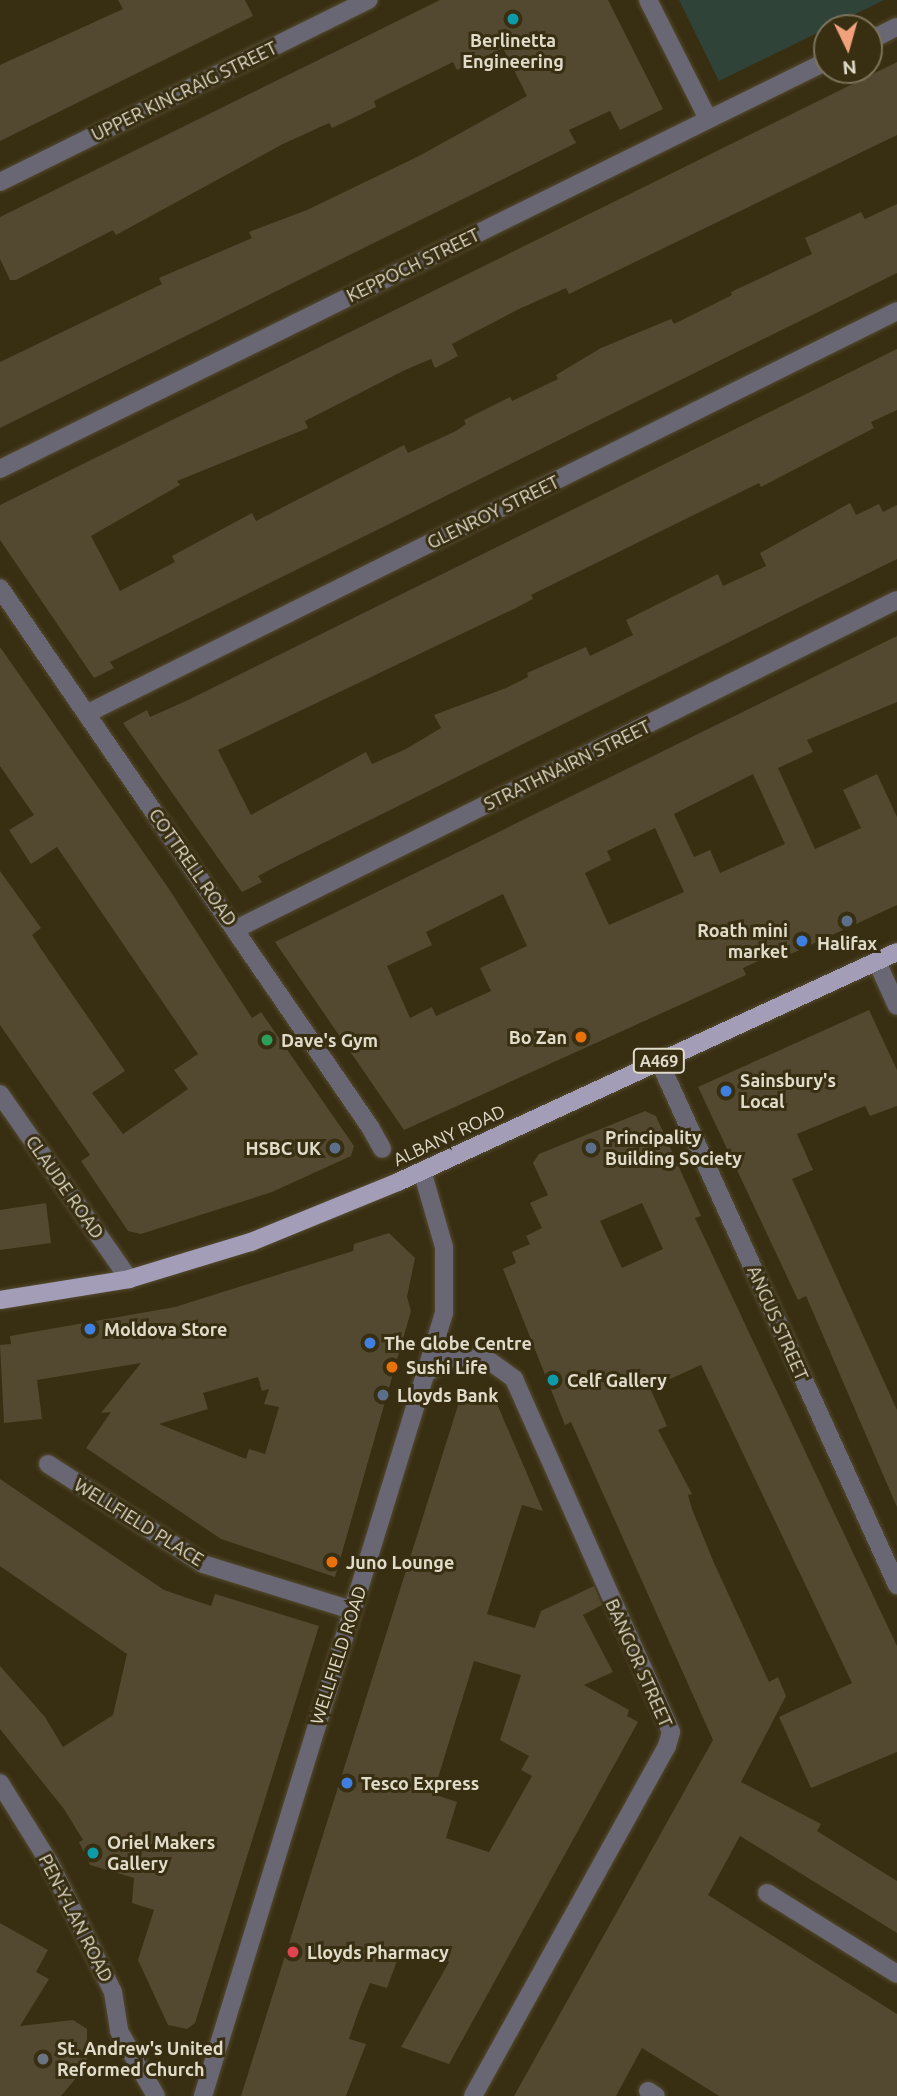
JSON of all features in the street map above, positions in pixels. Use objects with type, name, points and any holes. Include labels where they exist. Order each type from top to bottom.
[{"type":"main road","name":"ALBANY ROAD","points":[[0,1300],[129,1279],[238,1247],[422,1171],[897,952]]},
{"type":"street","name":"UPPER KINCRAIG STREET","points":[[0,182],[368,0]]},
{"type":"street","points":[[648,0],[708,119]]},
{"type":"street","name":"KEPPOCH STREET","points":[[0,469],[813,68]]},
{"type":"street","name":"GLENROY STREET","points":[[88,713],[897,310]]},
{"type":"street","name":"COTTRELL ROAD","points":[[0,588],[236,929],[370,1127],[382,1149]]},
{"type":"street","name":"STRATHNAIRN STREET","points":[[236,929],[897,600]]},
{"type":"street","points":[[877,962],[897,1006]]},
{"type":"street","name":"ANGUS STREET","points":[[659,1061],[897,1585]]},
{"type":"street","name":"CLAUDE ROAD","points":[[0,1094],[129,1279]]},
{"type":"street","name":"WELLFIELD ROAD","points":[[203,2096],[444,1313],[444,1247],[422,1171]]},
{"type":"street","name":"BANGOR STREET","points":[[428,1372],[445,1359],[463,1357],[491,1362],[514,1379],[671,1732],[473,2096]]},
{"type":"street","name":"WELLFIELD PLACE","points":[[48,1464],[202,1564],[352,1610]]},
{"type":"street","name":"PEN-Y-LAN ROAD","points":[[0,1783],[22,1813],[66,1897],[113,1992],[119,2032],[156,2096]]},
{"type":"street","points":[[767,1893],[897,1974]]},
{"type":"green space","points":[[679,0],[884,0],[855,14],[813,14],[813,35],[719,81]]},
{"type":"building","points":[[118,0],[245,0],[253,16],[0,141],[0,65],[123,9]]},
{"type":"building","points":[[440,0],[608,0],[663,109],[620,130],[610,111],[569,130],[576,143],[0,428],[0,362],[162,284],[159,278],[252,238],[249,232],[307,210],[419,156],[527,96],[503,48],[457,70],[453,62],[374,101],[376,107],[332,128],[329,123],[283,144],[116,235],[113,230],[16,280],[10,280],[0,259],[0,217]]},
{"type":"building","points":[[897,62],[897,135],[569,294],[566,288],[519,309],[452,344],[458,356],[445,363],[435,368],[431,359],[405,370],[305,421],[308,428],[177,481],[180,485],[91,536],[120,591],[175,562],[172,556],[252,513],[256,521],[404,445],[408,453],[456,431],[466,424],[464,420],[510,397],[512,401],[558,379],[556,375],[601,348],[671,319],[674,324],[732,295],[731,292],[812,254],[805,238],[861,212],[865,219],[897,204],[897,273],[110,662],[114,668],[94,678],[0,540],[0,505],[852,84],[883,84],[883,69]]},
{"type":"building","points":[[897,349],[897,410],[871,422],[874,428],[761,487],[759,483],[531,595],[533,599],[516,608],[218,750],[251,815],[366,752],[372,764],[406,749],[441,728],[434,715],[506,688],[528,677],[527,673],[586,647],[590,656],[633,635],[626,620],[718,574],[723,586],[766,566],[760,553],[850,503],[856,515],[879,504],[883,512],[897,505],[897,559],[277,866],[258,876],[262,882],[242,892],[123,723],[147,710],[150,717],[186,701]]},
{"type":"building","points":[[897,636],[897,702],[807,740],[813,752],[778,768],[815,849],[861,828],[843,790],[877,774],[897,817],[897,905],[791,954],[788,948],[743,968],[746,975],[404,1130],[275,942]],"holes":[[[753,774],[785,844],[720,873],[710,850],[694,857],[674,814]],[[655,828],[684,892],[609,925],[585,873],[611,860],[607,851]],[[503,894],[527,946],[480,968],[491,991],[436,1016],[432,1007],[410,1018],[387,966],[432,945],[426,932]]]},
{"type":"building","points":[[0,647],[169,889],[252,1018],[261,1012],[354,1146],[351,1156],[272,1192],[141,1234],[128,1231],[81,1161],[90,1155],[0,1025],[0,871],[41,928],[32,935],[125,1071],[92,1093],[123,1134],[188,1089],[174,1070],[198,1054],[57,847],[31,864],[9,830],[34,815],[0,766]]},
{"type":"building","points":[[869,1010],[897,1070],[897,1106],[870,1116],[865,1106],[797,1134],[813,1170],[792,1179],[897,1410],[897,1507],[806,1296],[798,1300],[698,1087]]},
{"type":"building","points":[[645,1111],[656,1116],[701,1216],[695,1218],[897,1646],[897,1752],[811,1788],[779,1717],[852,1683],[701,1365],[650,1388],[667,1426],[658,1430],[692,1494],[688,1495],[692,1509],[714,1563],[769,1682],[778,1677],[786,1696],[741,1782],[821,1824],[817,1831],[897,1881],[897,1933],[740,1836],[708,1895],[897,2014],[897,2096],[719,2096],[642,2048],[616,2096],[514,2096],[713,1740],[571,1422],[565,1425],[503,1269],[516,1263],[512,1252],[530,1244],[526,1236],[542,1228],[530,1203],[548,1195],[533,1163],[539,1154]],"holes":[[[642,1203],[663,1249],[622,1268],[600,1221]]]},
{"type":"building","points":[[46,1203],[51,1243],[0,1250],[0,1210]]},
{"type":"building","points":[[389,1233],[415,1258],[407,1297],[411,1311],[335,1577],[221,1539],[86,1448],[111,1412],[101,1413],[141,1363],[37,1380],[42,1419],[4,1423],[0,1345],[11,1344],[10,1336],[175,1307],[353,1251],[354,1244]],"holes":[[[258,1377],[262,1391],[269,1389],[264,1404],[279,1407],[265,1454],[249,1449],[246,1459],[159,1424],[208,1409],[203,1393]]]},
{"type":"building","points":[[484,1393],[494,1397],[543,1511],[522,1505],[487,1614],[535,1628],[541,1611],[594,1586],[602,1605],[583,1615],[613,1672],[584,1685],[629,1710],[627,1716],[638,1722],[449,2064],[401,2047],[449,1962],[402,1947],[387,1988],[370,1983],[359,2010],[349,2039],[366,2044],[346,2096],[241,2096],[459,1402],[469,1394]],"holes":[[[474,1661],[521,1675],[500,1740],[529,1756],[521,1770],[532,1776],[489,1852],[446,1838],[457,1802],[433,1794]]]},
{"type":"building","points":[[0,1479],[164,1590],[211,1606],[215,1594],[319,1626],[195,2023],[187,2029],[168,2025],[138,1960],[154,1910],[132,1903],[134,1878],[90,1865],[79,1842],[83,1840],[64,1809],[0,1729],[0,1666],[45,1717],[63,1747],[113,1715],[127,1654],[0,1566]]},
{"type":"building","points":[[0,1923],[48,1950],[36,1972],[49,1979],[20,2026],[73,2020],[87,2029],[87,2065],[61,2096],[0,2096]]},
{"type":"place","name":"Berlinetta Engineering","points":[[513,19]]},
{"type":"place","name":"Halifax","points":[[847,921]]},
{"type":"place","name":"Roath mini market","points":[[802,941]]},
{"type":"place","name":"Bo Zan","points":[[581,1037]]},
{"type":"place","name":"Dave's Gym","points":[[267,1040]]},
{"type":"place","name":"Sainsbury's Local","points":[[726,1091]]},
{"type":"place","name":"HSBC UK","points":[[335,1148]]},
{"type":"place","name":"Principality Building Society","points":[[591,1148]]},
{"type":"place","name":"Moldova Store","points":[[90,1329]]},
{"type":"place","name":"The Globe Centre","points":[[370,1343]]},
{"type":"place","name":"Sushi Life","points":[[392,1367]]},
{"type":"place","name":"Celf Gallery","points":[[553,1380]]},
{"type":"place","name":"Lloyds Bank","points":[[383,1395]]},
{"type":"place","name":"Juno Lounge","points":[[332,1562]]},
{"type":"place","name":"Tesco Express","points":[[347,1783]]},
{"type":"place","name":"Oriel Makers Gallery","points":[[93,1853]]},
{"type":"place","name":"Lloyds Pharmacy","points":[[293,1952]]},
{"type":"place","name":"St. Andrew's United Reformed Church","points":[[43,2059]]}]
